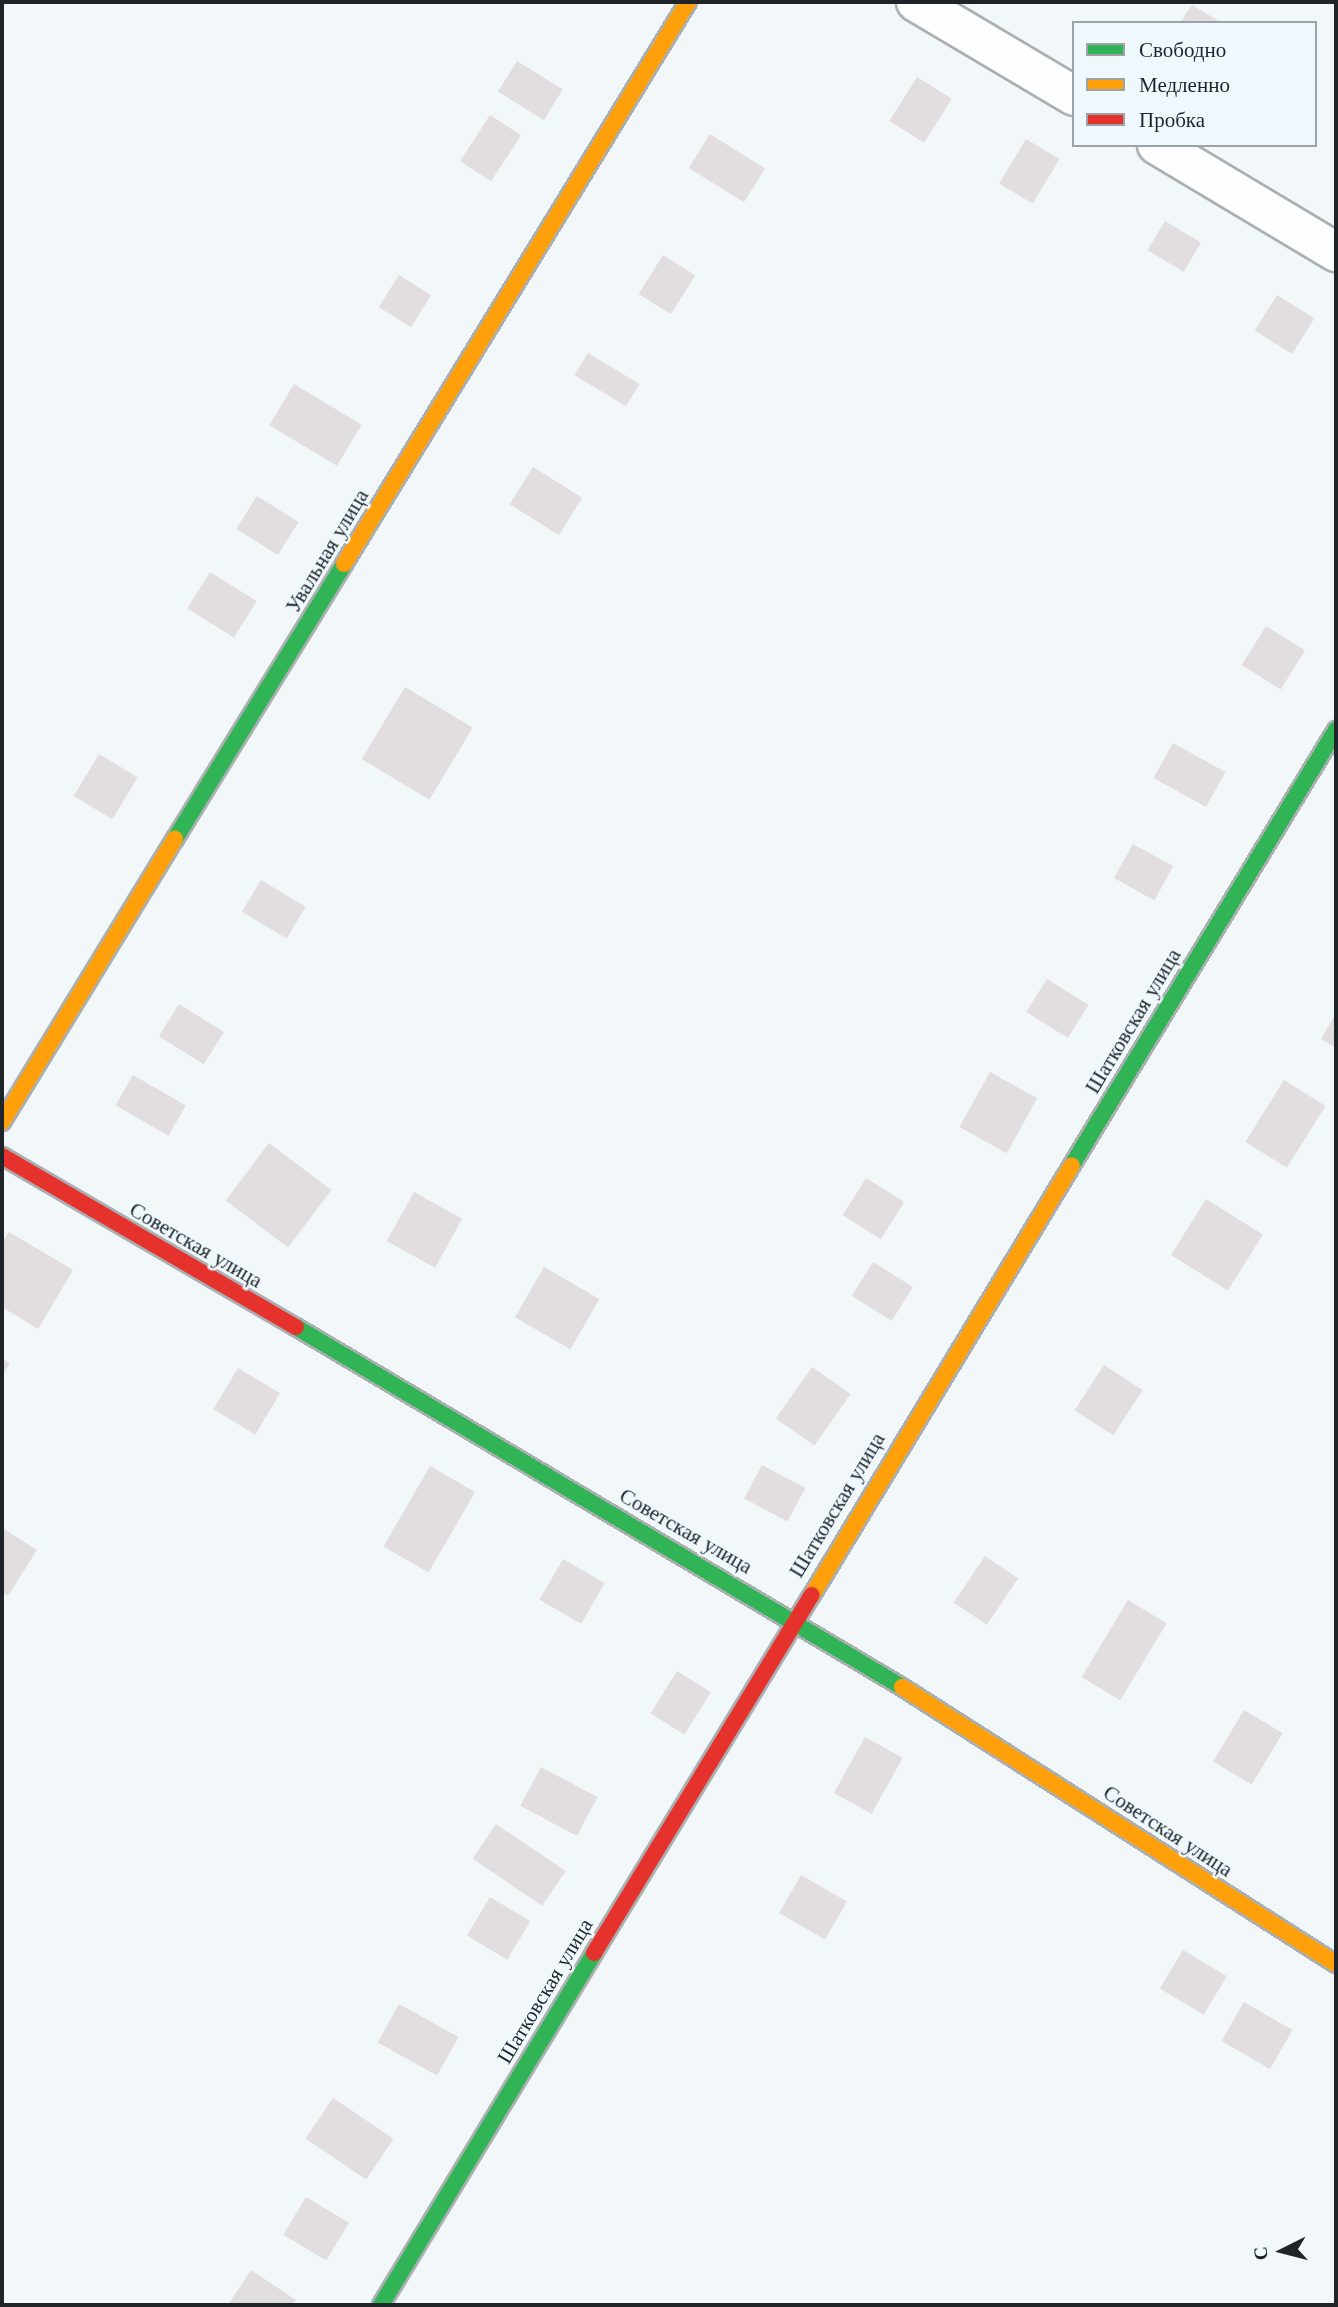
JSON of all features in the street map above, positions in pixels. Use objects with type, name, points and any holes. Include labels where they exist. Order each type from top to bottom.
[{"type":"street","name":"Увальная улица","points":[[2,1122],[688,2]]},
{"type":"street","points":[[916,2],[1072,95]]},
{"type":"street","points":[[1160,147],[1336,252]]},
{"type":"street","name":"Шатковская улица","points":[[381,2305],[793,1617],[1336,730]]},
{"type":"street","name":"Советская улица","points":[[2,1156],[793,1617],[1336,1964]]},
{"type":"building","points":[[1192,5],[1219,21],[1181,21]]},
{"type":"building","points":[[517,61],[563,90],[544,120],[498,92]]},
{"type":"building","points":[[917,77],[952,99],[924,143],[889,121]]},
{"type":"building","points":[[490,115],[521,135],[491,181],[460,161]]},
{"type":"building","points":[[710,134],[765,168],[744,202],[689,168]]},
{"type":"building","points":[[1026,139],[1059,159],[1033,204],[999,184]]},
{"type":"building","points":[[1165,221],[1201,243],[1183,272],[1147,250]]},
{"type":"building","points":[[663,255],[695,275],[671,314],[639,294]]},
{"type":"building","points":[[399,275],[431,295],[411,327],[379,307]]},
{"type":"building","points":[[1277,295],[1314,318],[1292,354],[1255,331]]},
{"type":"building","points":[[588,353],[639,384],[626,406],[575,375]]},
{"type":"building","points":[[294,384],[362,425],[337,466],[269,425]]},
{"type":"building","points":[[533,467],[582,498],[559,535],[510,504]]},
{"type":"building","points":[[257,496],[299,522],[278,555],[236,529]]},
{"type":"building","points":[[210,572],[257,601],[234,638],[187,608]]},
{"type":"building","points":[[1266,626],[1305,650],[1281,689],[1242,665]]},
{"type":"building","points":[[405,687],[473,728],[429,800],[362,759]]},
{"type":"building","points":[[1173,743],[1225,772],[1206,807],[1154,778]]},
{"type":"building","points":[[99,754],[138,777],[112,819],[74,796]]},
{"type":"building","points":[[1133,844],[1173,866],[1154,900],[1114,878]]},
{"type":"building","points":[[261,880],[306,907],[287,938],[242,912]]},
{"type":"building","points":[[1047,979],[1089,1005],[1068,1038],[1026,1012]]},
{"type":"building","points":[[179,1004],[224,1032],[204,1064],[159,1036]]},
{"type":"building","points":[[1336,1013],[1336,1048],[1321,1039]]},
{"type":"building","points":[[990,1072],[1037,1098],[1007,1153],[959,1127]]},
{"type":"building","points":[[133,1075],[186,1106],[168,1136],[116,1105]]},
{"type":"building","points":[[1284,1080],[1326,1106],[1287,1168],[1245,1142]]},
{"type":"building","points":[[269,1143],[331,1190],[288,1247],[226,1201]]},
{"type":"building","points":[[866,1178],[904,1202],[881,1239],[843,1215]]},
{"type":"building","points":[[414,1192],[462,1219],[435,1268],[387,1241]]},
{"type":"building","points":[[1206,1199],[1263,1235],[1228,1290],[1171,1255]]},
{"type":"building","points":[[9,1232],[73,1270],[38,1329],[2,1307],[2,1243]]},
{"type":"building","points":[[873,1262],[913,1287],[892,1321],[852,1296]]},
{"type":"building","points":[[544,1267],[599,1299],[570,1349],[515,1317]]},
{"type":"building","points":[[2,1359],[10,1363],[2,1376]]},
{"type":"building","points":[[1104,1365],[1143,1390],[1113,1435],[1075,1410]]},
{"type":"building","points":[[812,1367],[851,1394],[814,1446],[776,1419]]},
{"type":"building","points":[[238,1368],[280,1393],[255,1434],[213,1409]]},
{"type":"building","points":[[762,1465],[805,1488],[787,1522],[744,1499]]},
{"type":"building","points":[[430,1466],[475,1492],[429,1573],[384,1547]]},
{"type":"building","points":[[2,1528],[37,1550],[8,1596],[2,1592]]},
{"type":"building","points":[[985,1556],[1018,1578],[987,1625],[954,1602]]},
{"type":"building","points":[[563,1559],[605,1583],[581,1624],[540,1600]]},
{"type":"building","points":[[1128,1600],[1167,1623],[1120,1700],[1082,1677]]},
{"type":"building","points":[[677,1671],[711,1692],[684,1735],[651,1713]]},
{"type":"building","points":[[1244,1710],[1283,1733],[1252,1785],[1213,1761]]},
{"type":"building","points":[[865,1737],[903,1758],[872,1814],[834,1793]]},
{"type":"building","points":[[541,1767],[598,1797],[577,1836],[520,1806]]},
{"type":"building","points":[[496,1824],[566,1871],[542,1906],[473,1859]]},
{"type":"building","points":[[801,1875],[847,1901],[825,1940],[779,1913]]},
{"type":"building","points":[[490,1897],[530,1921],[507,1960],[467,1936]]},
{"type":"building","points":[[1183,1950],[1227,1976],[1204,2015],[1160,1989]]},
{"type":"building","points":[[1244,2002],[1292,2030],[1270,2069],[1222,2041]]},
{"type":"building","points":[[399,2004],[458,2037],[437,2075],[378,2042]]},
{"type":"building","points":[[333,2098],[394,2139],[366,2179],[306,2139]]},
{"type":"building","points":[[306,2197],[349,2223],[326,2260],[283,2235]]},
{"type":"building","points":[[251,2270],[296,2300],[292,2305],[228,2305]]},
{"type":"traffic: fast","points":[[175,839],[344,564]]},
{"type":"traffic: fast","points":[[1072,1165],[1336,730]]},
{"type":"traffic: fast","points":[[296,1327],[902,1687]]},
{"type":"traffic: fast","points":[[381,2305],[594,1953]]},
{"type":"traffic: slow","points":[[344,564],[688,2]]},
{"type":"traffic: slow","points":[[2,1122],[175,839]]},
{"type":"traffic: slow","points":[[812,1595],[1072,1165]]},
{"type":"traffic: slow","points":[[902,1687],[1336,1964]]},
{"type":"traffic: jam","points":[[2,1156],[296,1327]]},
{"type":"traffic: jam","points":[[594,1953],[812,1595]]}]
